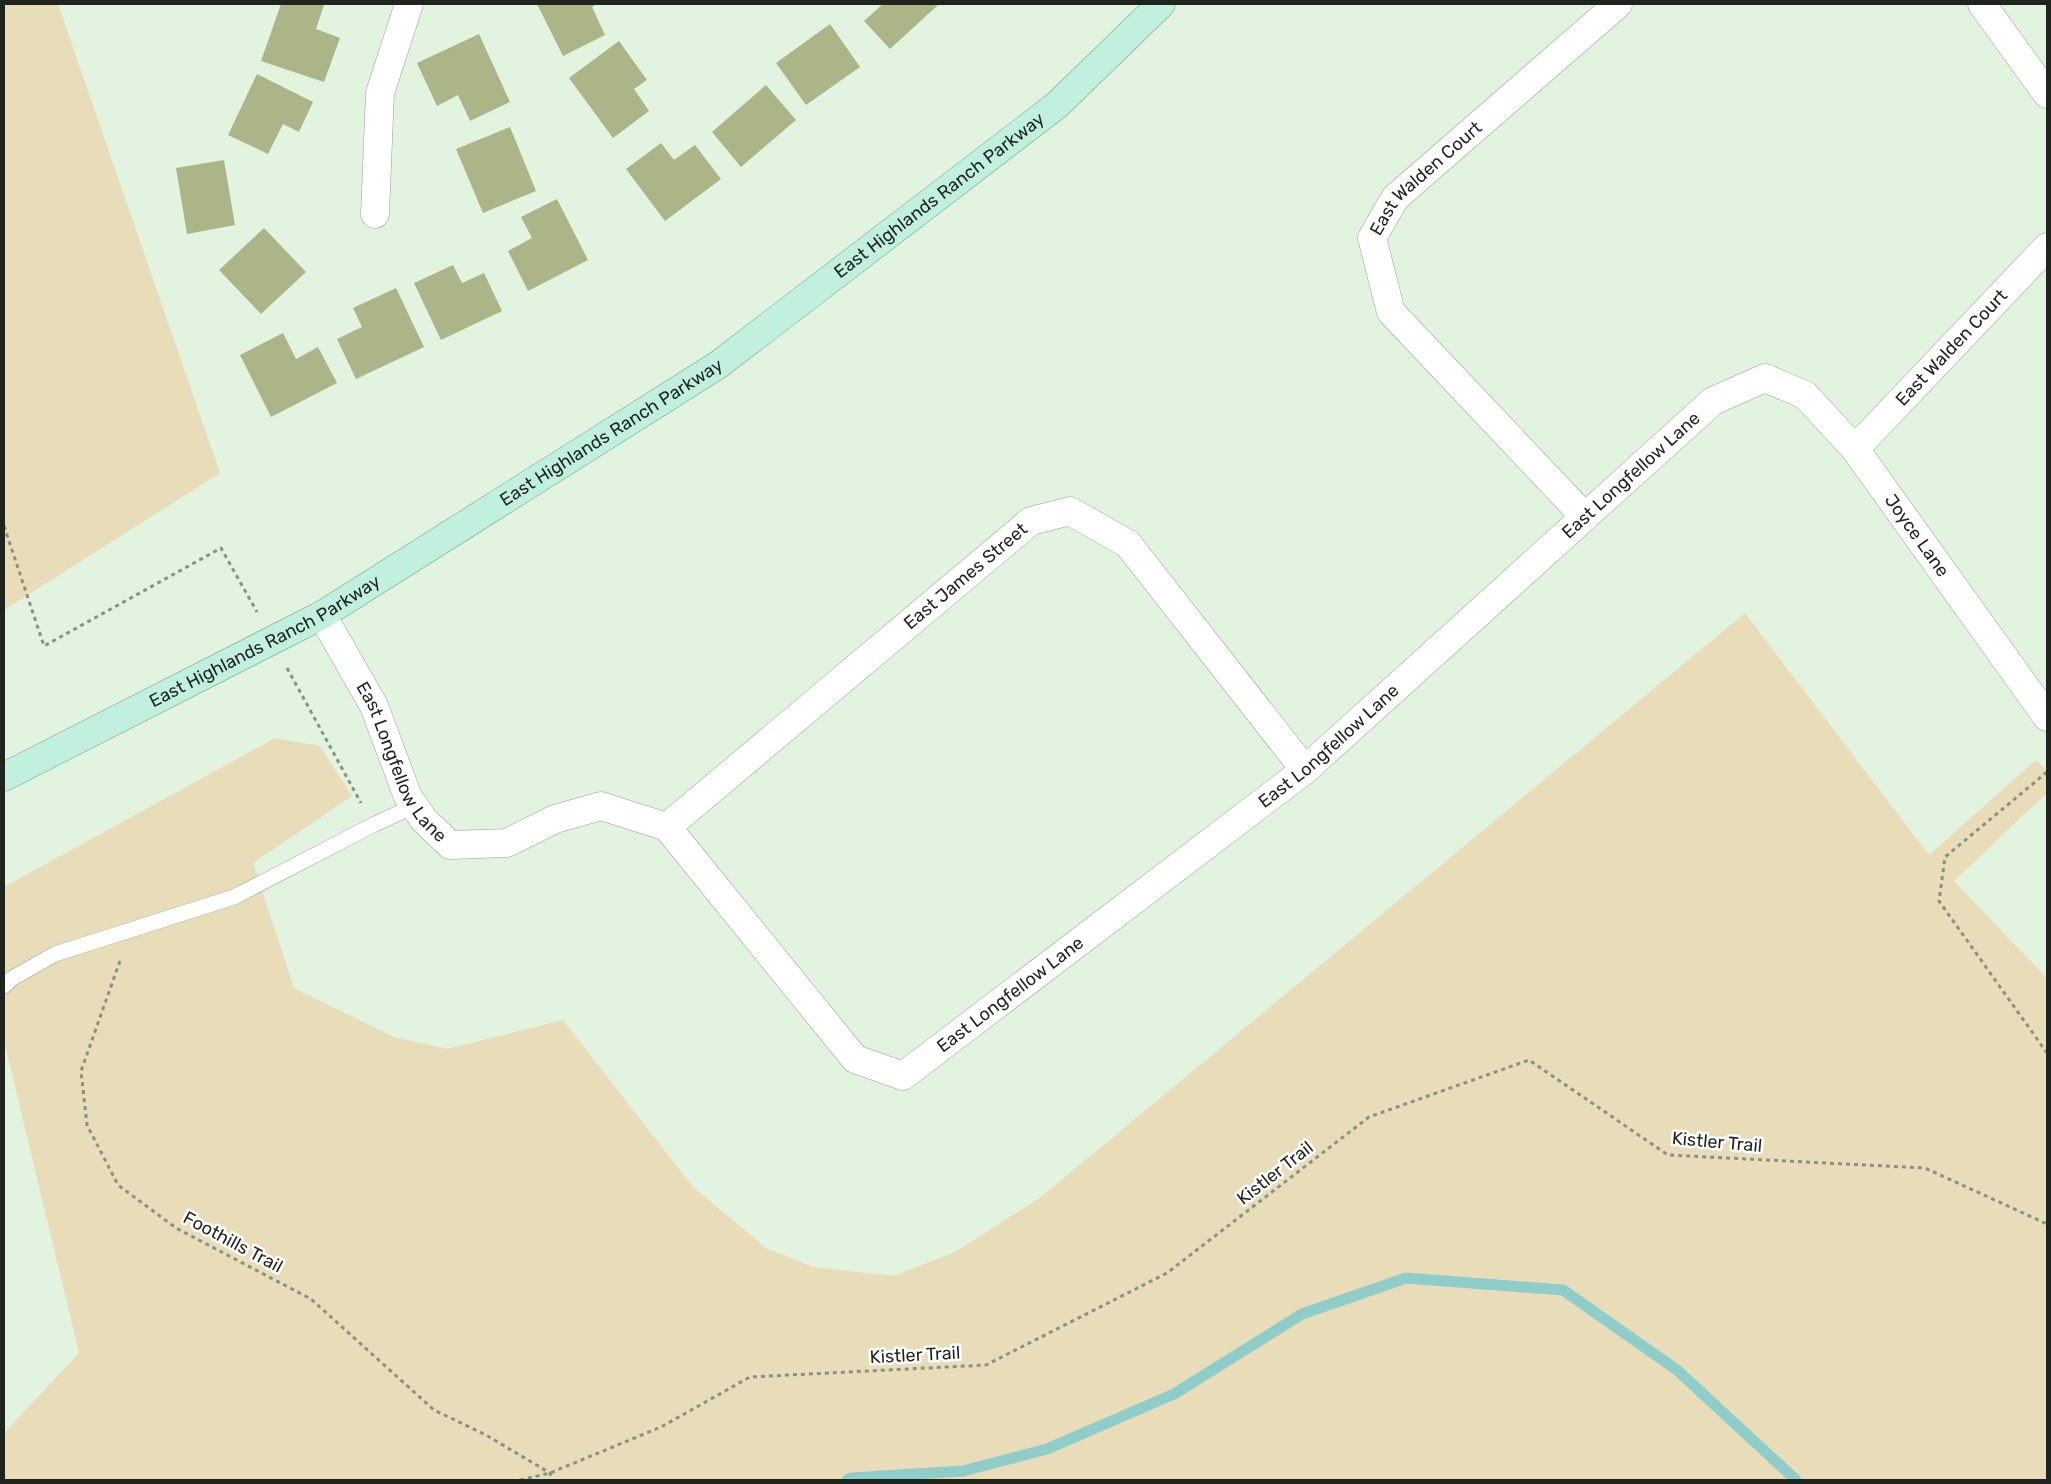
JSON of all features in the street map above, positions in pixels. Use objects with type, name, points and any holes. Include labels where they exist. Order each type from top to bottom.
[{"type":"main road","name":"East Highlands Ranch Parkway","points":[[4,777],[322,615],[718,365],[1056,105],[1161,4]]},
{"type":"street","points":[[375,214],[380,93],[408,4]]},
{"type":"street","name":"East Walden Court","points":[[1585,517],[1391,312],[1372,238],[1395,198],[1618,4]]},
{"type":"street","points":[[1982,4],[2047,94]]},
{"type":"street","name":"East Walden Court","points":[[1855,449],[2047,246]]},
{"type":"street","name":"East Longfellow Lane","points":[[322,615],[374,706],[408,798],[424,820],[450,845],[507,843],[555,819],[601,806],[667,827],[855,1059],[902,1076],[1306,770],[1713,400],[1765,378]]},
{"type":"street","name":"Joyce Lane","points":[[1765,378],[1805,395],[1855,449],[2047,717]]},
{"type":"street","name":"East James Street","points":[[667,827],[1031,521],[1070,511],[1128,544],[1306,770]]},
{"type":"lane","points":[[4,986],[11,979],[55,954],[234,897],[373,825],[414,806]]},
{"type":"path","points":[[4,526],[44,646]]},
{"type":"path","points":[[2047,772],[1945,857],[1939,901],[2047,1053]]},
{"type":"path","name":"Foothills Trail","points":[[131,930],[81,1071],[87,1125],[118,1185],[176,1228],[311,1299],[434,1410],[486,1435],[550,1473]]},
{"type":"path","name":"Kistler Trail","points":[[520,1480],[550,1473],[661,1427],[750,1377],[986,1365],[1167,1273],[1369,1117],[1530,1060],[1668,1156],[1925,1168],[2047,1224]]},
{"type":"path","points":[[550,1473],[552,1480]]},
{"type":"shaded area","points":[[4,4],[58,4],[220,473],[4,610]]},
{"type":"shaded area","points":[[1745,613],[1929,855],[2036,760],[2047,772],[2047,793],[1954,881],[2047,978],[2047,1480],[4,1480],[4,1433],[79,1353],[4,1041],[4,887],[275,738],[320,746],[352,796],[253,863],[294,988],[394,1037],[447,1049],[563,1020],[693,1187],[766,1248],[813,1267],[893,1276],[955,1252],[1041,1197]]},
{"type":"building","points":[[281,4],[324,5],[316,29],[340,38],[324,82],[261,61]]},
{"type":"building","points":[[537,4],[597,4],[592,7],[605,35],[563,56]]},
{"type":"building","points":[[883,4],[939,4],[890,49],[864,21]]},
{"type":"building","points":[[830,24],[860,67],[806,105],[776,63]]},
{"type":"building","points":[[479,34],[510,102],[470,121],[458,95],[437,106],[417,63]]},
{"type":"building","points":[[619,41],[647,80],[634,89],[649,111],[613,138],[569,78]]},
{"type":"building","points":[[257,74],[313,102],[299,132],[283,124],[268,154],[228,135]]},
{"type":"building","points":[[766,85],[796,120],[741,167],[712,132]]},
{"type":"building","points":[[510,127],[536,191],[483,213],[456,149]]},
{"type":"building","points":[[661,143],[674,160],[695,145],[721,179],[665,221],[626,169]]},
{"type":"building","points":[[224,160],[235,225],[187,234],[176,168]]},
{"type":"building","points":[[557,199],[588,260],[528,291],[508,251],[532,238],[521,217]]},
{"type":"building","points":[[264,228],[306,272],[261,314],[219,270]]},
{"type":"building","points":[[453,265],[462,283],[484,273],[502,311],[441,340],[414,283]]},
{"type":"building","points":[[396,288],[424,347],[356,379],[337,339],[362,327],[353,308]]},
{"type":"building","points":[[283,333],[296,359],[318,347],[337,383],[271,417],[240,355]]},
{"type":"waterway","points":[[847,1480],[851,1478],[963,1471],[1047,1449],[1174,1394],[1302,1314],[1406,1278],[1563,1290],[1677,1370],[1796,1480]]}]
